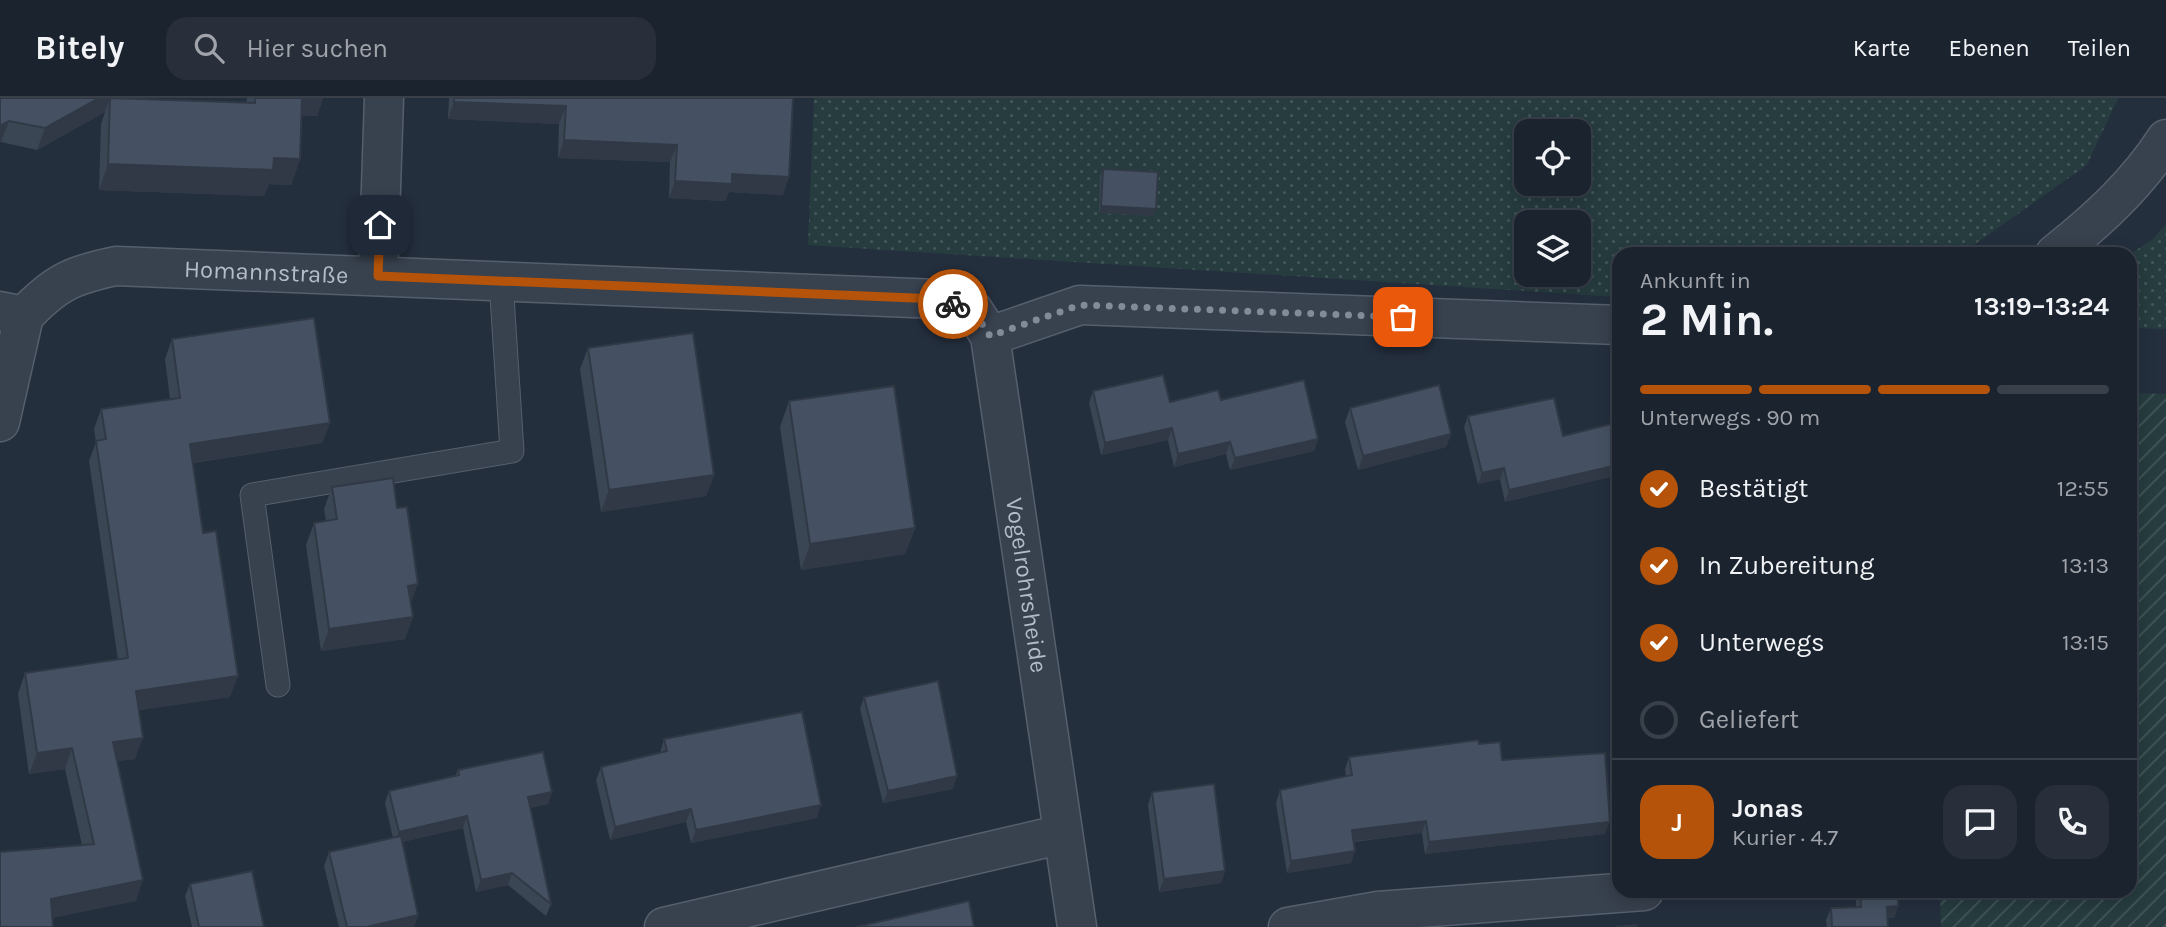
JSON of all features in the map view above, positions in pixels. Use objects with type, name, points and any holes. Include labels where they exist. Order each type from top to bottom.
[{"type":"street","points":[[378,276],[384,98]]},
{"type":"street","points":[[2064,247],[2098,220],[2152,161],[2166,139]]},
{"type":"street","name":"Homannstraße","points":[[12,314],[74,275],[116,266],[938,299],[973,310],[990,336]]},
{"type":"street","points":[[990,336],[1080,305],[1612,325]]},
{"type":"street","points":[[0,422],[12,314]]},
{"type":"street","name":"Vogelrohrsheide","points":[[990,336],[1077,927]]},
{"type":"street","points":[[664,927],[1063,834]]},
{"type":"street","points":[[1287,927],[1378,911],[1612,893]]},
{"type":"lane","points":[[278,685],[252,495],[512,451],[501,281]]},
{"type":"green space","points":[[814,98],[2118,98],[2087,165],[1971,247],[1612,247],[1612,297],[808,245]]},
{"type":"green space","points":[[2166,224],[2166,329],[2137,328],[2137,249],[2153,239]]},
{"type":"green space","points":[[2137,393],[2166,394],[2166,927],[1941,927],[1940,898],[2137,898]]},
{"type":"building","points":[[0,98],[99,98],[45,128],[9,121],[0,126]]},
{"type":"building","points":[[110,98],[255,103],[255,98],[302,98],[300,159],[274,158],[273,170],[108,164]]},
{"type":"building","points":[[454,98],[793,98],[789,177],[732,174],[732,184],[675,181],[677,145],[564,140],[566,106],[454,102]]},
{"type":"building","points":[[1103,169],[1158,172],[1156,209],[1101,206]]},
{"type":"building","points":[[314,318],[330,423],[190,444],[203,533],[216,531],[238,676],[136,691],[143,738],[113,742],[143,880],[51,899],[53,927],[0,927],[0,852],[94,844],[72,748],[37,753],[25,673],[128,658],[96,441],[106,439],[101,409],[180,398],[172,339]]},
{"type":"building","points":[[693,333],[714,475],[609,490],[588,348]]},
{"type":"building","points":[[1163,375],[1170,402],[1218,390],[1221,400],[1304,380],[1318,439],[1235,458],[1230,442],[1178,454],[1172,428],[1105,443],[1093,391]]},
{"type":"building","points":[[1439,385],[1451,434],[1363,456],[1350,408]]},
{"type":"building","points":[[894,386],[915,528],[810,544],[789,401]]},
{"type":"building","points":[[1554,398],[1563,436],[1612,424],[1612,466],[1509,490],[1504,468],[1482,473],[1468,416]]},
{"type":"building","points":[[393,478],[397,508],[407,507],[418,584],[408,586],[413,617],[329,629],[314,523],[337,519],[332,487]]},
{"type":"building","points":[[938,681],[957,776],[888,791],[864,697]]},
{"type":"building","points":[[802,712],[821,805],[696,830],[691,809],[615,827],[601,767],[667,751],[664,739]]},
{"type":"building","points":[[1478,740],[1479,744],[1500,742],[1502,760],[1605,753],[1610,822],[1429,842],[1426,821],[1352,830],[1355,851],[1291,861],[1280,790],[1352,775],[1349,757]]},
{"type":"building","points":[[543,752],[552,792],[528,797],[551,904],[512,873],[481,880],[467,816],[399,832],[389,791],[459,775],[458,770]]},
{"type":"building","points":[[1214,784],[1225,871],[1164,879],[1152,792]]},
{"type":"building","points":[[401,836],[418,915],[367,927],[347,927],[329,852]]},
{"type":"building","points":[[252,871],[264,927],[199,927],[190,884]]},
{"type":"building","points":[[1860,898],[1898,898],[1898,906],[1887,907],[1888,927],[1832,927],[1831,908],[1861,907]]},
{"type":"building","points":[[969,901],[974,927],[856,927]]},
{"type":"way so far","points":[[953,304],[973,310],[990,336],[1048,313],[1080,305],[1403,317]]},
{"type":"route","points":[[380,225],[378,276],[938,299],[953,304]]}]
